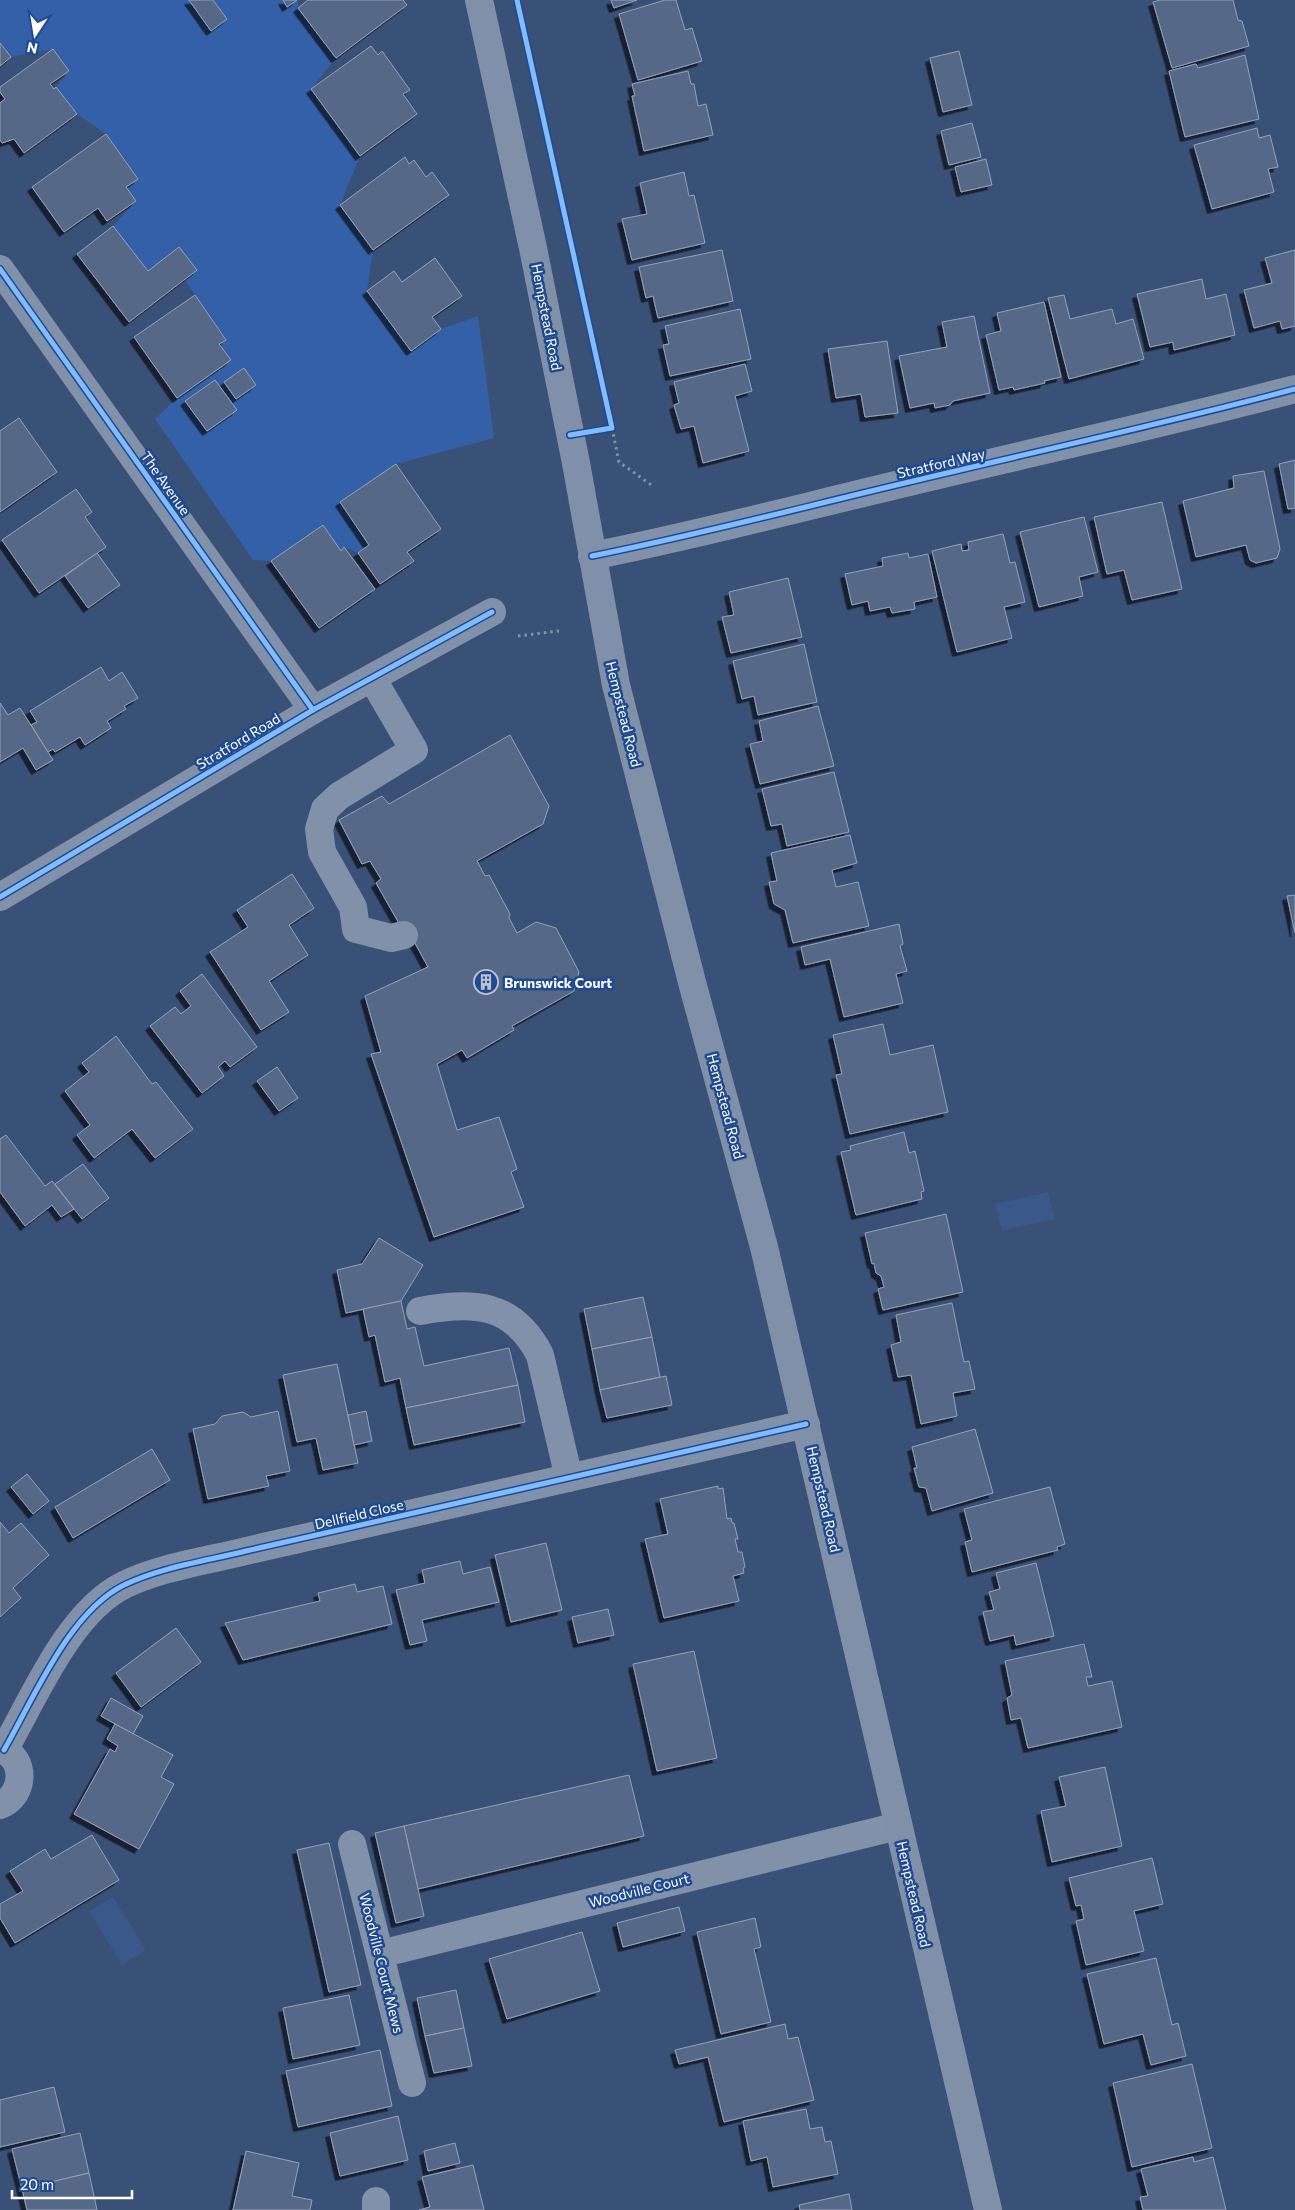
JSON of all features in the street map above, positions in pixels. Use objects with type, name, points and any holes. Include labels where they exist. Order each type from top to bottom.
[{"type":"main road","name":"Hempstead Road","points":[[479,0],[533,248],[616,685],[692,986],[764,1247],[988,2210]]},
{"type":"street","name":"The Avenue","points":[[0,269],[313,710]]},
{"type":"street","name":"Stratford Way","points":[[592,556],[685,537],[908,482],[1169,422],[1295,389]]},
{"type":"street","name":"Stratford Road","points":[[0,897],[313,710],[492,612]]},
{"type":"street","points":[[372,678],[414,750],[339,796],[325,809],[319,828],[322,852],[353,907],[356,929],[391,938],[404,935]]},
{"type":"street","points":[[420,1312],[456,1305],[481,1307],[501,1314],[531,1339],[540,1355],[569,1478]]},
{"type":"street","name":"Dellfield Close","points":[[0,1805],[14,1796],[20,1784],[20,1771],[14,1758],[2,1749],[61,1649],[81,1620],[102,1598],[125,1584],[161,1572],[246,1551],[806,1424]]},
{"type":"street","name":"Woodville Court","points":[[380,1954],[898,1826]]},
{"type":"street","name":"Woodville Court Mews","points":[[352,1844],[412,2083]]},
{"type":"path","points":[[610,421],[619,462],[654,487]]},
{"type":"path","points":[[570,435],[612,428]]},
{"type":"shaded area","points":[[0,0],[298,0],[298,8],[336,58],[311,89],[360,156],[340,205],[373,250],[367,291],[411,351],[441,329],[478,316],[494,438],[396,464],[340,502],[369,545],[358,553],[345,547],[341,551],[323,525],[271,561],[253,560],[155,419],[177,398],[230,360],[219,344],[226,339],[184,279],[196,270],[179,247],[148,271],[113,226],[136,201],[126,187],[138,178],[106,134],[77,114],[56,87],[69,71],[53,49],[11,57],[0,43]]},
{"type":"shaded area","points":[[1048,1192],[1055,1219],[1002,1231],[995,1204]]},
{"type":"shaded area","points":[[113,1897],[146,1950],[122,1965],[89,1911]]},
{"type":"building","points":[[189,0],[213,0],[227,19],[211,31]]},
{"type":"building","points":[[283,0],[297,0],[287,7]]},
{"type":"building","points":[[308,0],[403,0],[407,5],[336,58],[298,8]]},
{"type":"building","points":[[611,0],[637,0],[614,8]]},
{"type":"building","points":[[665,0],[676,0],[685,30],[692,28],[702,61],[638,80],[619,14]]},
{"type":"building","points":[[1160,0],[1233,0],[1238,20],[1242,21],[1249,46],[1172,68],[1153,2]]},
{"type":"building","points":[[0,43],[11,57],[0,66]]},
{"type":"building","points":[[371,46],[378,55],[382,51],[410,90],[403,94],[417,114],[360,156],[311,89]]},
{"type":"building","points":[[53,49],[69,71],[50,84],[54,89],[56,87],[77,114],[24,153],[14,139],[2,143],[0,140],[0,103],[5,99],[0,92],[0,87]]},
{"type":"building","points":[[959,51],[972,105],[943,112],[930,58]]},
{"type":"building","points":[[1245,55],[1259,119],[1185,137],[1169,71],[1196,64],[1198,68]]},
{"type":"building","points":[[688,71],[691,84],[694,84],[698,106],[706,104],[713,135],[644,151],[632,96],[635,96],[632,84]]},
{"type":"building","points":[[972,123],[981,157],[949,165],[941,131]]},
{"type":"building","points":[[1257,128],[1259,138],[1270,135],[1278,167],[1268,169],[1274,192],[1212,209],[1194,145]]},
{"type":"building","points":[[106,134],[138,179],[126,187],[136,201],[107,221],[98,208],[64,232],[32,187]]},
{"type":"building","points":[[405,157],[409,164],[414,160],[426,177],[432,172],[449,195],[373,250],[340,205]]},
{"type":"building","points":[[986,159],[992,185],[961,192],[955,167]]},
{"type":"building","points":[[684,172],[689,196],[694,195],[705,243],[632,260],[622,219],[647,214],[640,183]]},
{"type":"building","points":[[113,226],[148,271],[179,247],[197,270],[129,322],[77,254]]},
{"type":"building","points":[[722,250],[733,301],[658,318],[653,296],[646,298],[639,267]]},
{"type":"building","points":[[1295,250],[1295,326],[1282,329],[1280,321],[1254,328],[1244,290],[1272,283],[1265,258]]},
{"type":"building","points":[[435,258],[462,296],[432,317],[441,329],[411,351],[367,291],[394,271],[402,282]]},
{"type":"building","points":[[1202,279],[1206,299],[1226,294],[1235,335],[1174,350],[1173,342],[1150,347],[1137,294]]},
{"type":"building","points":[[195,295],[226,340],[219,344],[231,360],[177,398],[134,337]]},
{"type":"building","points":[[1064,295],[1070,319],[1112,309],[1116,324],[1133,319],[1144,359],[1069,379],[1048,298]]},
{"type":"building","points":[[1044,302],[1061,377],[1044,381],[1045,383],[1014,390],[1013,387],[999,390],[986,335],[1001,331],[997,313]]},
{"type":"building","points":[[740,309],[751,359],[670,376],[663,345],[669,344],[665,326]]},
{"type":"building","points":[[974,316],[990,393],[953,401],[950,405],[935,408],[934,403],[910,408],[899,356],[947,347],[942,322]]},
{"type":"building","points":[[887,341],[898,413],[865,417],[861,394],[836,398],[828,349]]},
{"type":"building","points":[[745,364],[752,391],[735,396],[749,451],[703,463],[694,426],[681,429],[674,405],[679,403],[674,382]]},
{"type":"building","points":[[244,368],[256,385],[236,399],[224,382]]},
{"type":"building","points":[[215,380],[237,410],[207,431],[185,401]]},
{"type":"building","points":[[19,418],[57,472],[0,512],[0,431]]},
{"type":"building","points":[[1295,460],[1295,508],[1288,509],[1279,464]]},
{"type":"building","points":[[396,464],[441,529],[407,552],[414,561],[380,584],[358,553],[369,545],[340,502]]},
{"type":"building","points":[[1264,471],[1280,549],[1277,558],[1256,563],[1250,560],[1246,545],[1196,557],[1183,501],[1234,488],[1233,476]]},
{"type":"building","points":[[76,489],[92,512],[85,517],[106,547],[39,593],[2,540]]},
{"type":"building","points":[[1162,502],[1182,589],[1132,600],[1124,570],[1107,574],[1094,517]]},
{"type":"building","points":[[1084,517],[1098,572],[1079,577],[1083,596],[1039,607],[1020,532]]},
{"type":"building","points":[[323,525],[341,551],[344,547],[375,589],[319,628],[271,561]]},
{"type":"building","points":[[1003,534],[1010,563],[1015,562],[1025,602],[1004,607],[1012,638],[957,652],[932,551],[961,544],[962,551],[969,550],[968,542]]},
{"type":"building","points":[[97,553],[120,585],[88,608],[65,576]]},
{"type":"building","points":[[908,553],[909,558],[928,554],[937,597],[914,602],[915,609],[892,613],[890,607],[870,611],[868,601],[852,605],[845,574],[883,566],[882,558]]},
{"type":"building","points":[[788,578],[802,637],[731,653],[722,617],[734,615],[729,592]]},
{"type":"building","points":[[804,644],[817,702],[758,715],[754,696],[742,699],[733,661]]},
{"type":"building","points":[[101,667],[109,681],[122,672],[138,698],[124,706],[126,709],[107,721],[111,728],[85,745],[80,737],[55,752],[53,749],[48,752],[31,725],[37,722],[30,711]]},
{"type":"building","points":[[0,703],[8,715],[20,708],[53,760],[36,770],[23,748],[0,762]]},
{"type":"building","points":[[818,706],[834,766],[760,784],[750,744],[763,741],[759,721]]},
{"type":"building","name":"Brunswick Court","points":[[510,735],[549,806],[543,824],[477,861],[485,876],[489,875],[510,914],[509,918],[517,933],[536,922],[556,928],[579,972],[574,991],[512,1026],[514,1030],[467,1058],[462,1050],[437,1064],[457,1130],[499,1117],[517,1169],[511,1172],[524,1207],[434,1237],[371,1054],[381,1052],[365,996],[428,967],[404,923],[400,925],[376,883],[381,879],[370,861],[362,864],[339,820],[382,796],[389,804]]},
{"type":"building","points":[[834,772],[849,832],[787,846],[782,824],[771,826],[762,789]]},
{"type":"building","points":[[850,835],[857,863],[832,870],[836,887],[858,882],[869,926],[793,943],[785,910],[774,904],[769,882],[777,881],[771,853]]},
{"type":"building","points":[[292,874],[314,908],[289,925],[308,955],[269,981],[289,1012],[261,1030],[210,952],[248,927],[237,910]]},
{"type":"building","points":[[1295,895],[1295,933],[1287,896]]},
{"type":"building","points":[[899,924],[903,944],[900,946],[907,971],[896,974],[903,1003],[844,1017],[830,959],[805,965],[801,947]]},
{"type":"building","points":[[202,974],[257,1047],[230,1067],[225,1061],[218,1067],[224,1076],[202,1093],[150,1026],[175,1007],[181,1014],[191,1006],[180,991]]},
{"type":"building","points":[[883,1024],[890,1055],[933,1045],[948,1112],[850,1134],[836,1075],[842,1074],[833,1035]]},
{"type":"building","points":[[116,1036],[152,1084],[156,1082],[193,1129],[155,1158],[132,1129],[94,1158],[77,1135],[90,1125],[65,1091],[89,1072],[82,1063]]},
{"type":"building","points":[[277,1067],[298,1098],[279,1111],[257,1081]]},
{"type":"building","points":[[904,1132],[909,1153],[915,1151],[924,1191],[921,1192],[922,1199],[856,1215],[841,1152],[851,1150],[850,1146]]},
{"type":"building","points":[[6,1135],[45,1186],[52,1181],[74,1209],[61,1217],[52,1205],[25,1226],[0,1192],[0,1139]]},
{"type":"building","points":[[83,1164],[109,1198],[82,1219],[55,1184]]},
{"type":"building","points":[[946,1214],[963,1292],[883,1310],[878,1289],[884,1287],[881,1276],[876,1273],[874,1263],[872,1264],[865,1233]]},
{"type":"building","points":[[379,1238],[423,1265],[401,1301],[346,1313],[337,1270],[362,1264]]},
{"type":"building","points":[[643,1297],[652,1337],[592,1349],[584,1309]]},
{"type":"building","points":[[401,1301],[407,1329],[415,1327],[424,1366],[509,1348],[518,1385],[406,1408],[400,1378],[385,1382],[375,1335],[369,1337],[363,1309]]},
{"type":"building","points":[[952,1303],[964,1362],[969,1361],[975,1389],[953,1393],[957,1416],[921,1424],[911,1375],[898,1377],[891,1345],[901,1342],[896,1315]]},
{"type":"building","points":[[652,1337],[660,1377],[600,1390],[592,1349]]},
{"type":"building","points":[[337,1364],[358,1463],[323,1470],[316,1438],[297,1442],[283,1375]]},
{"type":"building","points":[[666,1376],[672,1405],[607,1418],[600,1390]]},
{"type":"building","points":[[518,1385],[525,1422],[414,1445],[406,1408]]},
{"type":"building","points":[[278,1411],[290,1471],[266,1476],[269,1486],[208,1499],[193,1429],[215,1424],[222,1416],[243,1412],[251,1417]]},
{"type":"building","points":[[366,1411],[372,1441],[354,1445],[348,1415]]},
{"type":"building","points":[[975,1429],[993,1493],[932,1511],[926,1488],[919,1487],[914,1468],[917,1468],[912,1447]]},
{"type":"building","points":[[152,1449],[170,1480],[73,1538],[55,1507]]},
{"type":"building","points":[[27,1474],[49,1501],[33,1514],[11,1487]]},
{"type":"building","points":[[718,1486],[718,1489],[723,1488],[727,1519],[731,1518],[732,1523],[734,1523],[738,1539],[735,1539],[738,1552],[742,1552],[745,1567],[743,1568],[744,1573],[733,1576],[739,1601],[664,1618],[645,1539],[668,1534],[660,1499]]},
{"type":"building","points":[[1050,1487],[1065,1544],[1057,1547],[1058,1550],[972,1572],[965,1542],[972,1540],[964,1509]]},
{"type":"building","points":[[0,1522],[9,1533],[21,1523],[49,1555],[13,1588],[21,1598],[0,1617]]},
{"type":"building","points":[[546,1543],[562,1610],[511,1622],[495,1555]]},
{"type":"building","points":[[460,1561],[463,1574],[490,1567],[499,1602],[422,1620],[427,1641],[410,1645],[396,1590],[425,1583],[422,1570]]},
{"type":"building","points":[[1036,1563],[1054,1636],[1016,1645],[1014,1635],[990,1641],[983,1612],[994,1610],[989,1592],[1000,1589],[996,1573]]},
{"type":"building","points":[[355,1584],[357,1592],[383,1586],[392,1624],[243,1660],[225,1623],[320,1601],[318,1593]]},
{"type":"building","points":[[608,1609],[614,1635],[578,1643],[572,1617]]},
{"type":"building","points":[[176,1628],[201,1662],[141,1707],[116,1673]]},
{"type":"building","points":[[1084,1644],[1092,1677],[1086,1677],[1088,1686],[1112,1681],[1122,1727],[1028,1748],[1021,1718],[1011,1720],[1007,1698],[1012,1695],[1005,1661]]},
{"type":"building","points":[[694,1651],[717,1758],[657,1771],[633,1664]]},
{"type":"building","points":[[111,1698],[143,1716],[133,1734],[101,1716]]},
{"type":"building","points":[[115,1724],[173,1755],[161,1777],[174,1784],[139,1849],[74,1814],[110,1749],[115,1752],[118,1746],[107,1739]]},
{"type":"building","points":[[1105,1767],[1122,1846],[1052,1862],[1041,1811],[1066,1806],[1059,1777]]},
{"type":"building","points":[[629,1775],[644,1836],[418,1889],[404,1826]]},
{"type":"building","points":[[404,1826],[424,1916],[396,1923],[375,1833]]},
{"type":"building","points":[[92,1835],[119,1880],[15,1943],[0,1918],[0,1904],[23,1891],[10,1871],[45,1849],[51,1859]]},
{"type":"building","points":[[329,1843],[361,1985],[329,1992],[297,1850]]},
{"type":"building","points":[[1152,1858],[1163,1904],[1134,1911],[1144,1951],[1086,1965],[1076,1921],[1084,1919],[1081,1905],[1076,1906],[1069,1878]]},
{"type":"building","points":[[679,1907],[685,1931],[623,1947],[617,1923]]},
{"type":"building","points":[[755,1918],[761,1947],[754,1949],[771,2022],[721,2034],[697,1932]]},
{"type":"building","points":[[582,1932],[600,1991],[507,2019],[489,1959]]},
{"type":"building","points":[[1156,1958],[1172,2025],[1178,2023],[1186,2056],[1151,2065],[1143,2034],[1104,2044],[1087,1974]]},
{"type":"building","points":[[456,1990],[464,2028],[425,2036],[417,1998]]},
{"type":"building","points":[[349,1995],[360,2045],[293,2059],[283,2008]]},
{"type":"building","points":[[785,2024],[788,2039],[798,2037],[814,2100],[724,2122],[708,2057],[679,2064],[675,2050]]},
{"type":"building","points":[[464,2028],[472,2066],[434,2073],[425,2036]]},
{"type":"building","points":[[380,2050],[392,2106],[298,2127],[286,2071]]},
{"type":"building","points":[[1192,2064],[1212,2148],[1132,2167],[1113,2083]]},
{"type":"building","points":[[54,2087],[65,2132],[0,2147],[0,2100]]},
{"type":"building","points":[[806,2109],[810,2129],[822,2127],[825,2142],[831,2141],[838,2174],[773,2187],[767,2157],[751,2161],[743,2121]]},
{"type":"building","points":[[398,2116],[408,2160],[340,2176],[330,2133]]},
{"type":"building","points":[[80,2133],[89,2173],[22,2189],[12,2149]]},
{"type":"building","points":[[455,2143],[460,2163],[428,2171],[424,2151]]},
{"type":"building","points":[[246,2151],[299,2163],[292,2196],[312,2200],[310,2210],[233,2210]]},
{"type":"building","points":[[1193,2157],[1194,2162],[1213,2157],[1226,2210],[1143,2210],[1140,2197],[1148,2196],[1141,2169]]},
{"type":"building","points":[[473,2165],[484,2210],[419,2210],[430,2207],[422,2177]]},
{"type":"building","points":[[89,2173],[97,2210],[27,2210],[22,2189]]},
{"type":"building","points":[[849,2194],[852,2210],[800,2210],[799,2205]]},
{"type":"cycle path","points":[[517,0],[612,428],[570,435]]},
{"type":"cycle path","points":[[0,269],[313,710]]},
{"type":"cycle path","points":[[592,556],[711,530],[1295,389]]},
{"type":"cycle path","points":[[0,897],[313,710],[492,612]]},
{"type":"cycle path","points":[[4,1750],[41,1682],[70,1635],[86,1615],[104,1598],[124,1585],[138,1579],[184,1565],[806,1424]]},
{"type":"place","name":"Brunswick Court","points":[[486,982]]}]
